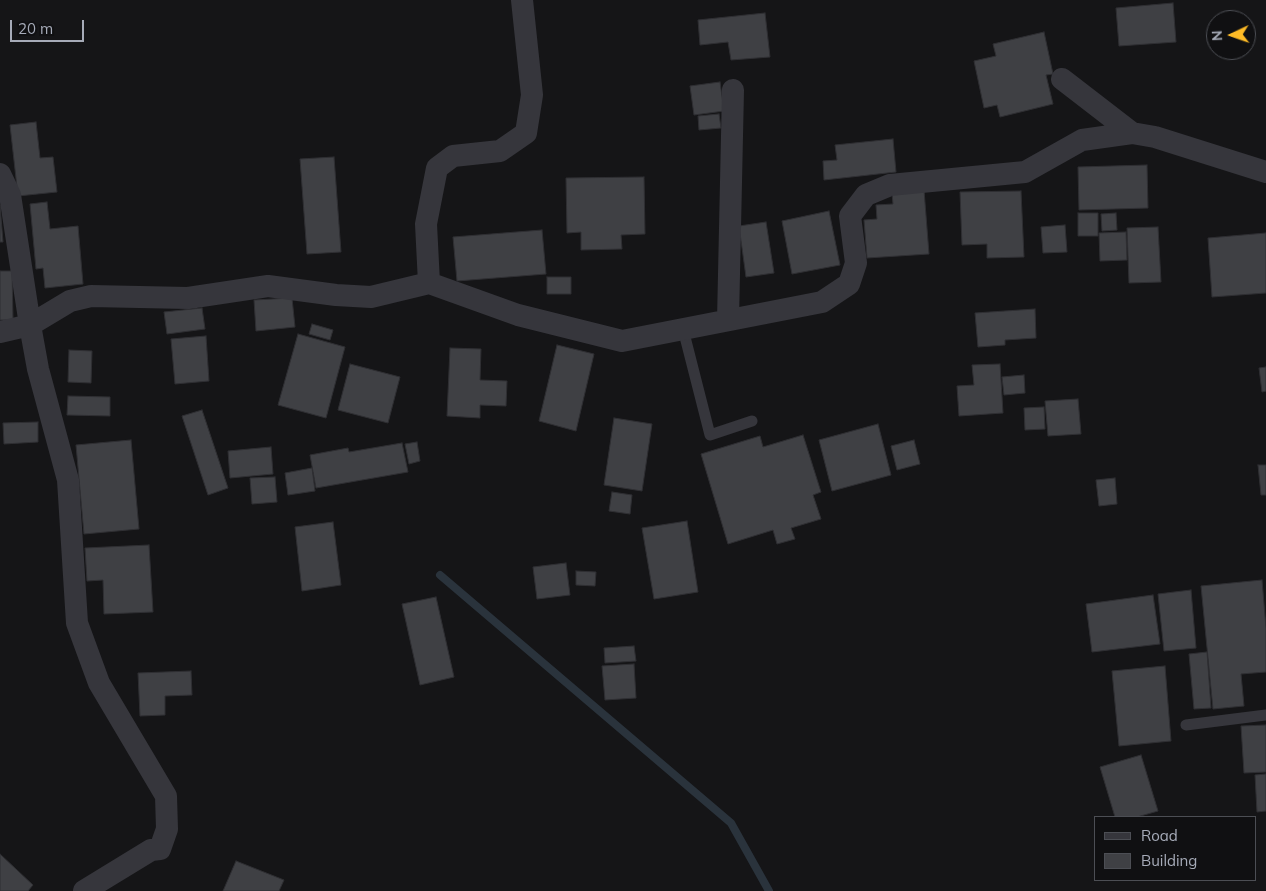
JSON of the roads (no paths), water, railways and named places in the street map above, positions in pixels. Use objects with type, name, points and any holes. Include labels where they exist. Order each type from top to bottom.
[{"type":"street","points":[[428,283],[426,224],[437,168],[453,156],[500,151],[526,133],[532,95],[522,0]]},
{"type":"street","points":[[1062,79],[1132,133]]},
{"type":"street","points":[[728,320],[733,90]]},
{"type":"street","points":[[0,332],[30,325],[70,301],[91,296],[188,298],[268,286],[336,295],[372,297],[428,283],[518,315],[622,341],[822,302],[849,284],[856,264],[850,216],[866,195],[890,185],[1025,172],[1082,140],[1132,133],[1155,137],[1266,172]]},
{"type":"street","points":[[0,174],[10,195],[38,369],[68,480],[77,623],[99,683],[166,796],[167,829],[160,849],[151,850],[84,891]]},
{"type":"lane","points":[[683,329],[710,435],[752,420]]},
{"type":"lane","points":[[1186,725],[1266,715]]},
{"type":"waterway","points":[[440,575],[731,823],[769,891]]}]
